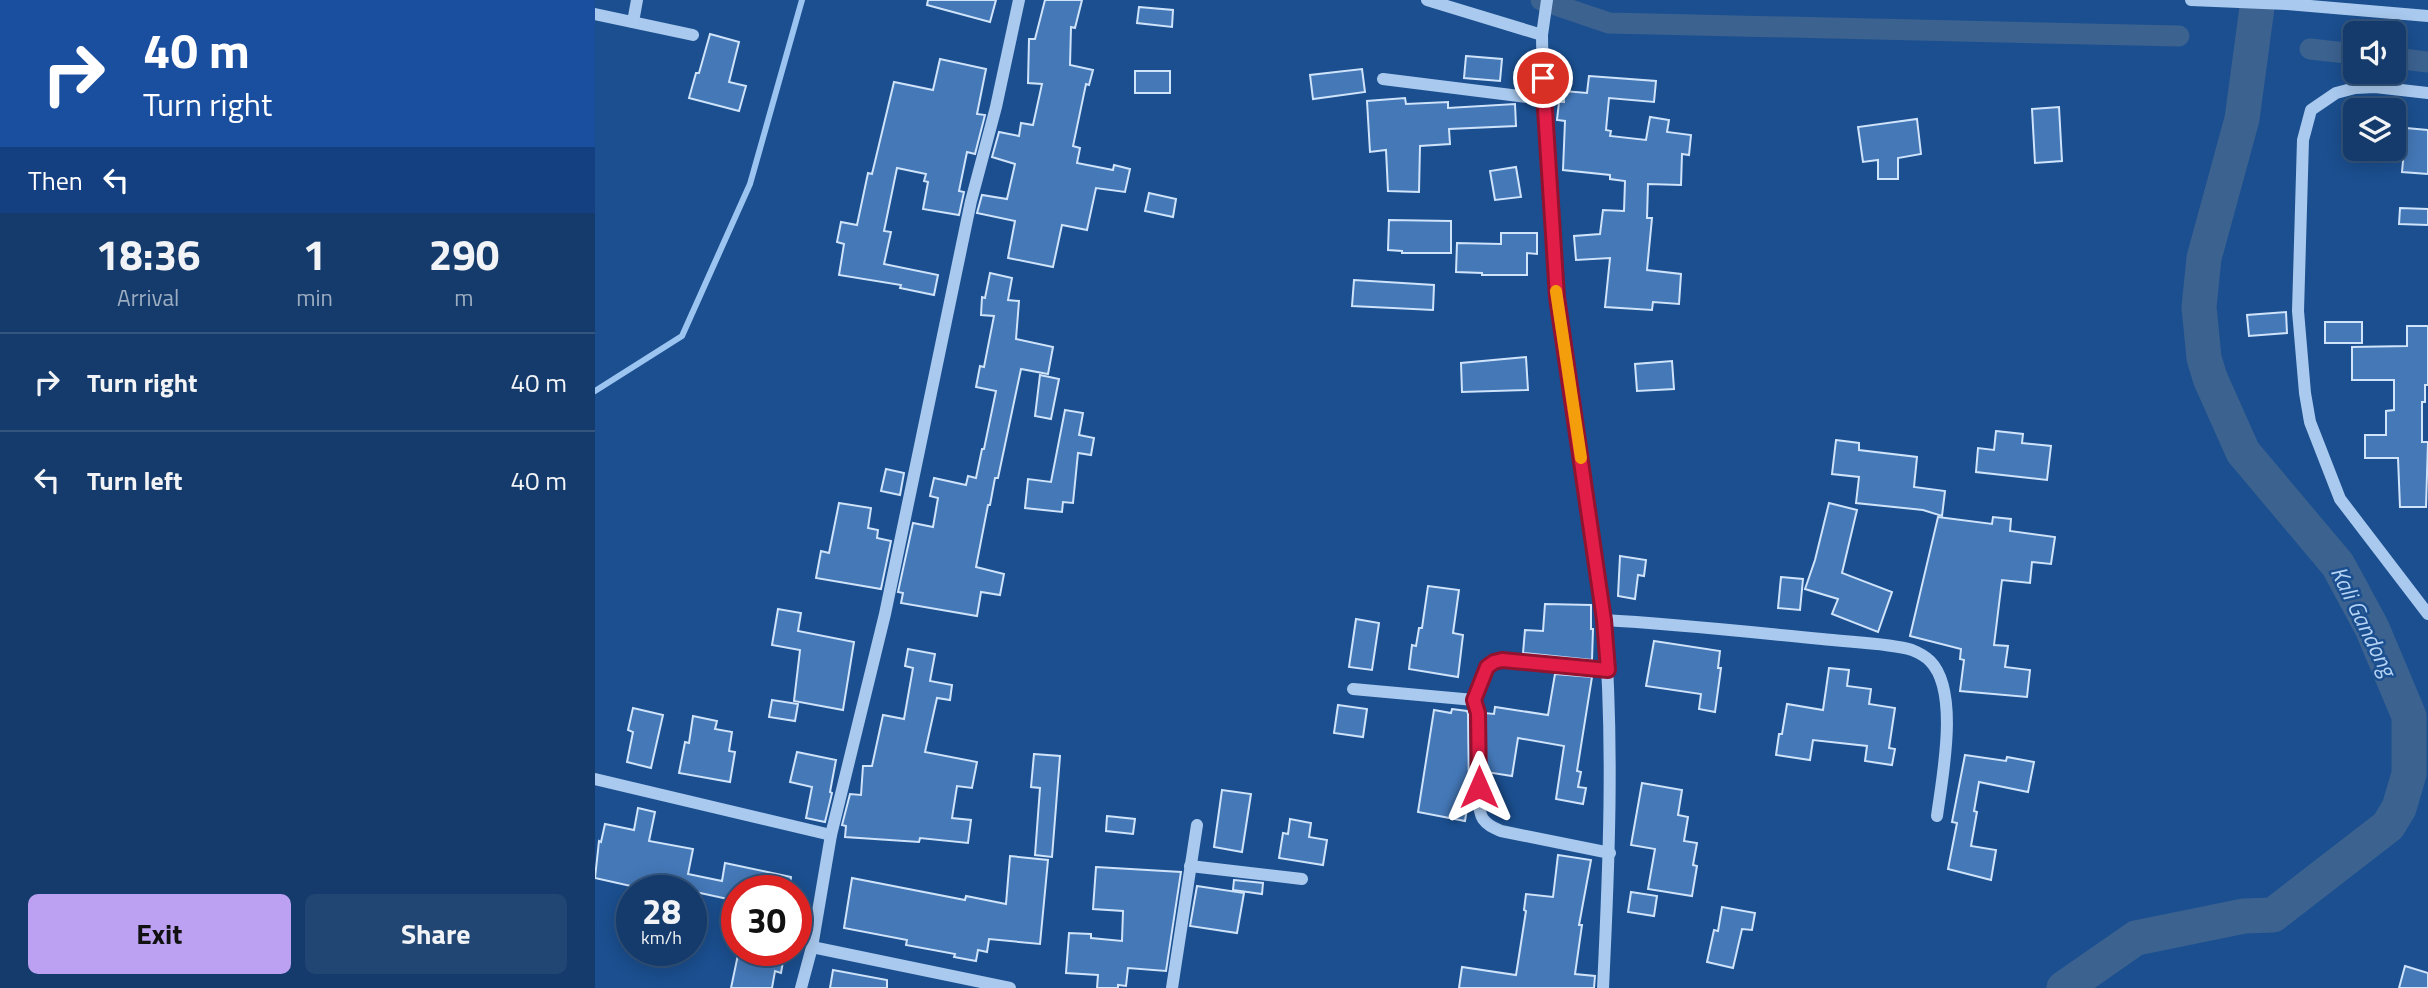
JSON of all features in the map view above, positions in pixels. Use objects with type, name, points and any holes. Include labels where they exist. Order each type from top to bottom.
[{"type":"street","points":[[633,22],[637,0]]},
{"type":"street","points":[[1010,988],[812,947],[831,835],[885,614],[971,201],[996,107],[1019,0]]},
{"type":"street","points":[[1427,0],[1542,35]]},
{"type":"street","points":[[1547,0],[1542,35],[1543,99],[1557,297],[1604,620],[1608,670],[1610,853],[1603,988]]},
{"type":"street","points":[[2191,0],[2287,4],[2428,16]]},
{"type":"street","points":[[595,14],[693,35]]},
{"type":"street","points":[[1383,79],[1543,99]]},
{"type":"street","points":[[2428,93],[2375,87],[2355,88],[2336,93],[2312,110],[2303,140],[2298,311],[2310,422],[2340,499],[2428,614]]},
{"type":"street","points":[[1604,620],[1671,623],[1876,645],[1912,650],[1930,660],[1939,674],[1948,730],[1937,817]]},
{"type":"street","points":[[1608,670],[1502,660],[1487,667],[1474,700],[1478,713],[1479,735],[1478,803],[1484,820],[1501,831],[1610,853]]},
{"type":"street","points":[[1353,689],[1474,700]]},
{"type":"street","points":[[595,779],[831,835]]},
{"type":"street","points":[[1172,988],[1197,825]]},
{"type":"street","points":[[1190,866],[1302,879]]},
{"type":"street","points":[[801,988],[807,966]]},
{"type":"building","points":[[928,0],[996,0],[990,22],[927,5]]},
{"type":"building","points":[[1045,0],[1082,0],[1075,28],[1071,27],[1070,65],[1093,70],[1089,85],[1086,84],[1073,146],[1080,148],[1077,163],[1113,170],[1114,165],[1130,169],[1125,192],[1096,188],[1087,230],[1062,225],[1053,267],[1008,258],[1015,221],[977,213],[982,195],[1007,199],[1015,164],[992,157],[999,132],[1019,136],[1021,123],[1033,125],[1042,84],[1028,83],[1029,39],[1035,39]]},
{"type":"building","points":[[1139,7],[1173,10],[1172,27],[1137,23]]},
{"type":"building","points":[[710,34],[739,42],[729,82],[746,86],[739,111],[689,98]]},
{"type":"building","points":[[1466,56],[1502,59],[1500,81],[1464,78]]},
{"type":"building","points":[[940,59],[986,69],[977,114],[985,115],[975,154],[967,152],[959,191],[964,192],[959,215],[923,209],[928,182],[924,181],[926,174],[897,168],[884,231],[891,232],[884,264],[938,275],[934,295],[900,288],[901,285],[839,275],[844,244],[837,242],[841,222],[857,225],[868,173],[872,174],[894,82],[933,90]]},
{"type":"building","points":[[1362,69],[1365,92],[1313,99],[1310,75]]},
{"type":"building","points":[[1135,71],[1170,71],[1170,93],[1135,93]]},
{"type":"building","points":[[1589,76],[1656,81],[1654,102],[1609,98],[1606,130],[1611,131],[1610,136],[1646,140],[1650,117],[1669,120],[1667,132],[1691,135],[1689,155],[1682,154],[1681,185],[1648,184],[1647,218],[1652,218],[1647,270],[1681,274],[1679,304],[1653,302],[1652,310],[1605,307],[1610,258],[1576,260],[1574,236],[1600,234],[1603,210],[1624,211],[1625,181],[1610,179],[1610,175],[1563,170],[1565,121],[1557,120],[1559,102],[1564,102],[1564,91],[1587,93]]},
{"type":"building","points":[[1405,98],[1406,104],[1448,102],[1448,108],[1515,104],[1516,126],[1449,129],[1450,144],[1420,146],[1419,192],[1388,191],[1386,150],[1370,152],[1367,101]]},
{"type":"building","points":[[2059,107],[2062,161],[2035,163],[2032,109]]},
{"type":"building","points":[[1917,119],[1921,154],[1898,158],[1898,179],[1878,179],[1878,160],[1863,162],[1858,127]]},
{"type":"building","points":[[2406,128],[2428,130],[2428,174],[2402,172],[2403,161],[2406,161]]},
{"type":"building","points":[[1516,167],[1521,197],[1495,200],[1490,171]]},
{"type":"building","points":[[1149,193],[1176,199],[1173,217],[1145,211]]},
{"type":"building","points":[[2400,208],[2428,209],[2428,225],[2399,224]]},
{"type":"building","points":[[1389,220],[1451,221],[1451,253],[1402,253],[1388,250]]},
{"type":"building","points":[[1501,233],[1537,233],[1537,254],[1527,253],[1527,275],[1456,272],[1457,243],[1501,244]]},
{"type":"building","points":[[990,273],[1012,278],[1008,300],[1019,301],[1016,339],[1053,347],[1048,374],[1021,369],[976,567],[1004,574],[1000,595],[981,592],[977,616],[901,603],[903,593],[898,592],[913,523],[933,527],[938,498],[930,496],[934,478],[966,485],[968,476],[976,478],[996,391],[976,387],[980,366],[984,367],[994,316],[981,315],[982,297],[985,298]]},
{"type":"building","points":[[1354,280],[1434,285],[1433,310],[1352,306]]},
{"type":"building","points":[[2286,312],[2287,333],[2249,336],[2247,315]]},
{"type":"building","points":[[2325,322],[2362,322],[2362,343],[2325,343]]},
{"type":"building","points":[[2407,326],[2428,326],[2428,385],[2425,385],[2425,402],[2422,402],[2422,442],[2428,442],[2426,507],[2400,507],[2398,458],[2365,458],[2365,435],[2386,435],[2386,411],[2394,410],[2394,380],[2352,380],[2352,347],[2407,346]]},
{"type":"building","points":[[1526,357],[1528,390],[1462,392],[1461,363]]},
{"type":"building","points":[[1672,361],[1674,389],[1637,391],[1635,364]]},
{"type":"building","points":[[1040,375],[1059,379],[1051,419],[1035,416]]},
{"type":"building","points":[[1065,410],[1083,413],[1079,435],[1094,438],[1091,455],[1078,453],[1073,503],[1063,502],[1062,512],[1025,508],[1028,479],[1051,482]]},
{"type":"building","points":[[1996,431],[2023,434],[2022,443],[2051,446],[2047,480],[1976,472],[1978,448],[1994,450]]},
{"type":"building","points":[[1836,440],[1859,443],[1859,450],[1917,457],[1914,487],[1945,491],[1942,516],[1923,510],[1856,503],[1859,477],[1832,474]]},
{"type":"building","points":[[886,469],[904,473],[900,495],[881,491]]},
{"type":"building","points":[[839,503],[871,508],[868,528],[878,530],[877,538],[891,541],[881,589],[816,578],[821,551],[829,553]]},
{"type":"building","points":[[1829,503],[1857,510],[1842,573],[1892,592],[1878,632],[1832,614],[1838,599],[1805,589]]},
{"type":"building","points":[[1938,517],[1992,524],[1993,517],[2011,519],[2010,531],[2055,537],[2051,564],[2032,562],[2030,583],[2002,580],[1994,645],[2008,646],[2005,667],[2030,670],[2027,697],[1960,691],[1964,660],[1960,659],[1961,649],[1910,636]]},
{"type":"building","points":[[1620,556],[1646,560],[1644,576],[1638,575],[1635,599],[1618,596]]},
{"type":"building","points":[[1781,577],[1803,579],[1800,610],[1778,608]]},
{"type":"building","points":[[1428,586],[1459,590],[1453,633],[1463,635],[1458,677],[1409,669],[1412,645],[1416,646],[1419,628],[1422,628]]},
{"type":"building","points":[[1545,604],[1591,605],[1592,660],[1523,653],[1525,630],[1543,631]]},
{"type":"building","points":[[778,609],[801,613],[798,631],[854,642],[843,710],[794,701],[800,650],[772,645]]},
{"type":"building","points":[[1356,619],[1379,623],[1372,670],[1349,667]]},
{"type":"building","points":[[1654,641],[1720,651],[1718,668],[1721,668],[1715,712],[1699,709],[1701,694],[1646,686]]},
{"type":"building","points":[[908,649],[935,654],[930,681],[952,685],[950,700],[937,698],[925,752],[977,762],[972,788],[957,786],[952,818],[971,820],[968,843],[920,838],[919,842],[845,837],[846,826],[842,825],[850,794],[861,795],[863,766],[872,766],[883,715],[904,719],[913,668],[905,666]]},
{"type":"building","points":[[1829,668],[1849,670],[1847,686],[1871,689],[1869,704],[1895,708],[1889,748],[1895,749],[1892,765],[1865,761],[1867,746],[1813,740],[1810,760],[1776,755],[1787,704],[1823,710]]},
{"type":"building","points":[[1555,674],[1592,677],[1577,771],[1581,772],[1578,787],[1586,788],[1583,804],[1556,799],[1564,746],[1518,738],[1512,776],[1486,772],[1485,713],[1494,714],[1495,707],[1548,715]]},
{"type":"building","points":[[772,700],[798,704],[795,721],[769,717]]},
{"type":"building","points":[[1338,705],[1367,709],[1363,737],[1334,733]]},
{"type":"building","points":[[633,708],[663,715],[651,768],[627,762],[633,732],[628,730]]},
{"type":"building","points":[[1452,709],[1467,711],[1468,714],[1469,796],[1465,821],[1418,812],[1434,710],[1451,713]]},
{"type":"building","points":[[693,716],[717,721],[715,729],[732,732],[729,751],[735,752],[730,782],[679,773],[685,742],[689,743]]},
{"type":"building","points":[[797,752],[836,760],[825,822],[806,818],[812,787],[790,782]]},
{"type":"building","points":[[1034,754],[1060,756],[1052,857],[1035,855],[1040,788],[1031,787]]},
{"type":"building","points":[[1965,755],[2006,761],[2007,757],[2034,762],[2028,792],[1979,782],[1971,846],[1996,850],[1991,880],[1948,869],[1957,823],[1952,822]]},
{"type":"building","points":[[1642,783],[1682,790],[1678,815],[1688,817],[1684,841],[1697,843],[1693,865],[1697,866],[1692,896],[1648,889],[1655,849],[1631,845]]},
{"type":"building","points":[[1222,790],[1251,794],[1242,852],[1214,847]]},
{"type":"building","points":[[638,808],[655,812],[649,841],[693,849],[688,874],[693,875],[616,875],[616,883],[595,878],[599,841],[601,842],[605,824],[634,830]]},
{"type":"building","points":[[1107,816],[1135,819],[1133,834],[1106,831]]},
{"type":"building","points":[[1290,819],[1311,823],[1309,837],[1327,840],[1323,865],[1279,858],[1283,833],[1288,834]]},
{"type":"building","points":[[1558,855],[1591,860],[1579,925],[1582,925],[1575,974],[1595,976],[1594,988],[1459,988],[1462,967],[1516,975],[1526,894],[1553,897]]},
{"type":"building","points":[[1010,856],[1048,860],[1040,944],[989,939],[987,952],[978,950],[976,961],[954,957],[955,954],[906,945],[907,940],[844,928],[852,878],[965,900],[966,896],[1006,904]]},
{"type":"building","points":[[725,863],[782,875],[723,875]]},
{"type":"building","points":[[1096,867],[1181,872],[1166,971],[1128,968],[1126,986],[1118,985],[1118,988],[1097,988],[1098,975],[1066,973],[1069,933],[1091,934],[1091,938],[1122,941],[1123,911],[1093,909]]},
{"type":"building","points":[[707,878],[721,881],[721,898],[707,894]]},
{"type":"building","points":[[1234,880],[1263,883],[1262,894],[1233,890]]},
{"type":"building","points":[[1197,886],[1244,893],[1237,933],[1190,926]]},
{"type":"building","points":[[1631,892],[1657,896],[1654,916],[1628,912]]},
{"type":"building","points":[[1722,907],[1755,913],[1752,930],[1742,929],[1733,968],[1707,962],[1714,930],[1718,931]]},
{"type":"building","points":[[736,966],[782,966],[781,973],[775,971],[772,988],[731,988]]},
{"type":"building","points":[[2405,966],[2428,973],[2428,988],[2399,988]]},
{"type":"building","points":[[833,970],[887,980],[887,988],[830,988]]},
{"type":"waterway","points":[[595,391],[682,336],[750,184],[802,0]]},
{"type":"waterway","points":[[1541,0],[1609,23],[2179,36]]},
{"type":"waterway","name":"Kali Gandong","points":[[2064,988],[2136,938],[2244,916],[2273,915],[2388,826],[2399,808],[2409,774],[2409,716],[2372,628],[2338,565],[2243,452],[2210,378],[2204,358],[2199,307],[2204,258],[2242,119],[2258,0]]},
{"type":"waterway","points":[[2310,49],[2343,53]]},
{"type":"waterway","points":[[2406,59],[2428,62]]},
{"type":"slow traffic","points":[[1556,291],[1581,458]]},
{"type":"route","points":[[1479,787],[1478,713],[1474,700],[1487,667],[1502,660],[1608,670],[1604,620],[1557,297],[1543,78]]}]
